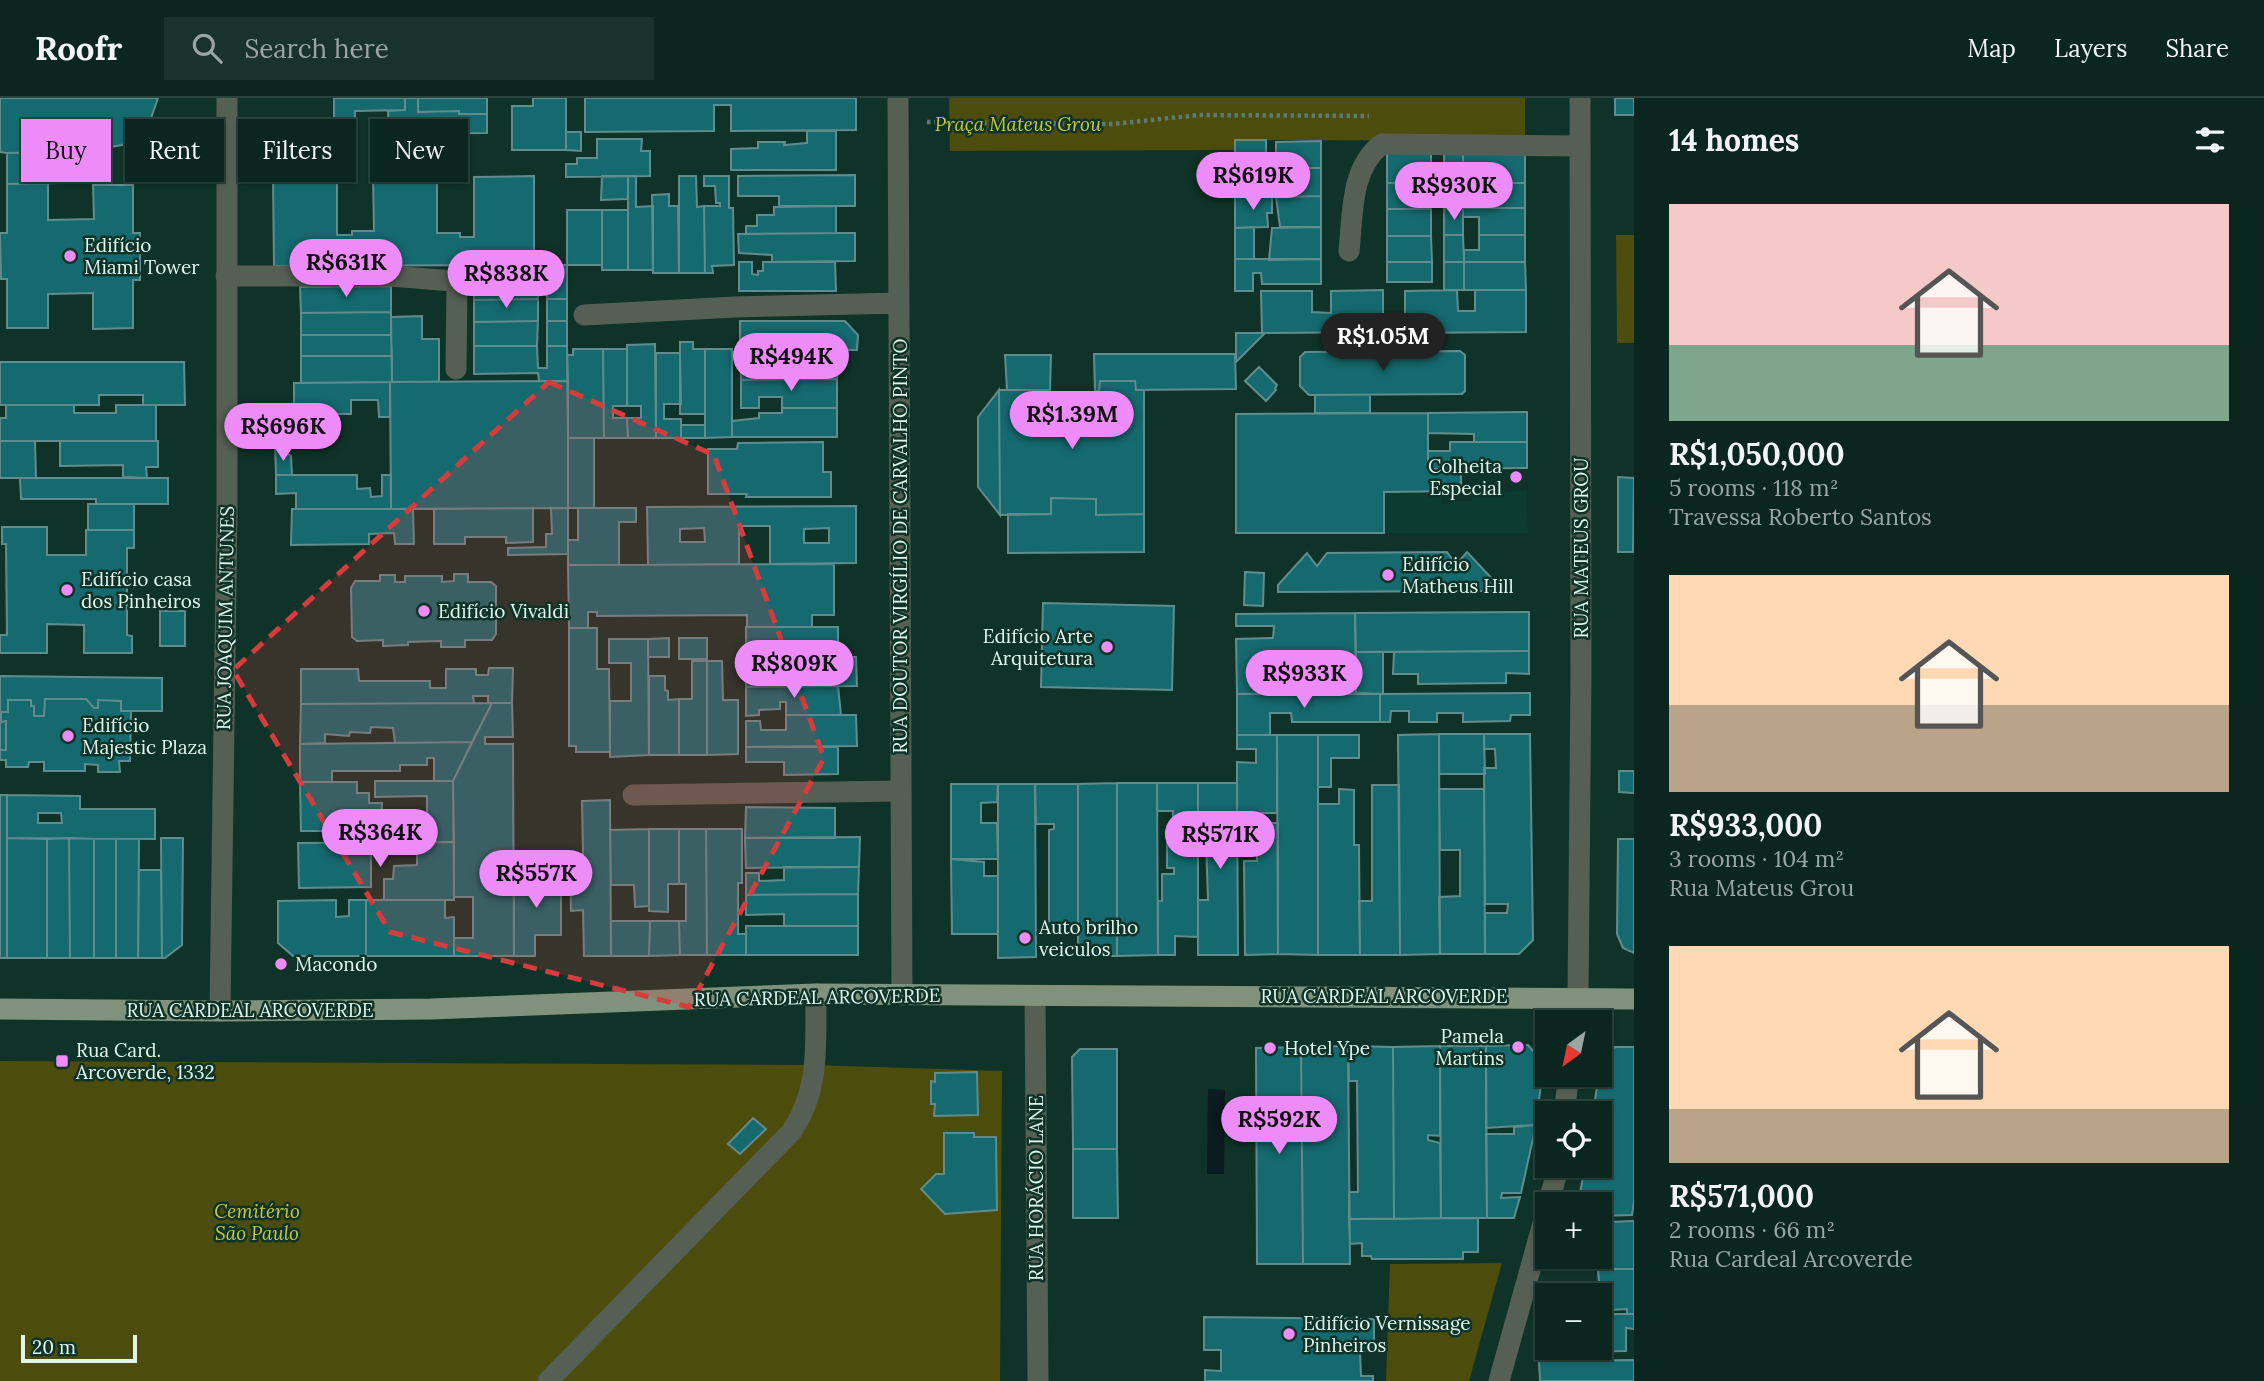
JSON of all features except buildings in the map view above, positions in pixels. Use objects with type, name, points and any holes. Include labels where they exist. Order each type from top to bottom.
[{"type":"main road","name":"RUA CARDEAL ARCOVERDE","points":[[0,1009],[431,1009],[816,993],[1634,999]]},
{"type":"street","name":"RUA JOAQUIM ANTUNES","points":[[219,1011],[227,508],[227,98]]},
{"type":"street","name":"RUA DOUTOR VIRGÍLIO DE CARVALHO PINTO","points":[[898,98],[902,995]]},
{"type":"street","name":"RUA MATEUS GROU","points":[[1576,1010],[1581,675],[1580,98]]},
{"type":"street","points":[[1349,251],[1357,184],[1364,162],[1371,152],[1382,144],[1580,146]]},
{"type":"street","points":[[226,276],[391,276],[453,281],[457,285],[456,369]]},
{"type":"street","points":[[584,315],[899,303]]},
{"type":"street","points":[[633,795],[901,791]]},
{"type":"street","points":[[548,1381],[792,1131],[804,1112],[812,1086],[816,993]]},
{"type":"street","name":"RUA HORÁCIO LANE","points":[[1035,996],[1038,1381]]},
{"type":"street","points":[[1499,1381],[1535,1252]]},
{"type":"path","points":[[899,122],[1113,124],[1199,115],[1376,116]]},
{"type":"highlighted area","points":[[549,382],[714,455],[824,758],[689,1007],[390,932],[233,670]]},
{"type":"shaded area","points":[[1441,491],[1441,504],[1453,504],[1453,501],[1472,501],[1472,492],[1527,491],[1528,533],[1384,533],[1384,492]]},
{"type":"green space","name":"Praça Mateus Grou","points":[[949,98],[1525,98],[1525,141],[1235,140],[1235,150],[950,151]]},
{"type":"green space","points":[[1616,235],[1634,235],[1634,343],[1617,343]]},
{"type":"green space","name":"Cemitério São Paulo","points":[[0,1061],[814,1065],[1002,1071],[1000,1381],[0,1381]]},
{"type":"green space","points":[[1502,1263],[1469,1381],[1386,1381],[1390,1264]]},
{"type":"water","points":[[1208,1089],[1225,1090],[1224,1174],[1207,1174]]},
{"type":"place","name":"Edifício Miami Tower","points":[[70,256]]},
{"type":"place","name":"Colheita Especial","points":[[1516,477]]},
{"type":"place","name":"Edifício Matheus Hill","points":[[1388,575]]},
{"type":"place","name":"Edifício casa dos Pinheiros","points":[[67,590]]},
{"type":"place","name":"Edifício Vivaldi","points":[[424,611]]},
{"type":"place","name":"Edifício Arte Arquitetura","points":[[1107,647]]},
{"type":"place","name":"Edifício Majestic Plaza","points":[[68,736]]},
{"type":"place","name":"Auto brilho veiculos","points":[[1025,938]]},
{"type":"place","name":"Macondo","points":[[281,964]]},
{"type":"place","name":"Pamela Martins","points":[[1518,1047]]},
{"type":"place","name":"Hotel Ype","points":[[1270,1048]]},
{"type":"place","name":"Rua Card. Arcoverde, 1332","points":[[62,1061]]},
{"type":"place","name":"Edifício Vernissage Pinheiros","points":[[1289,1334]]}]
